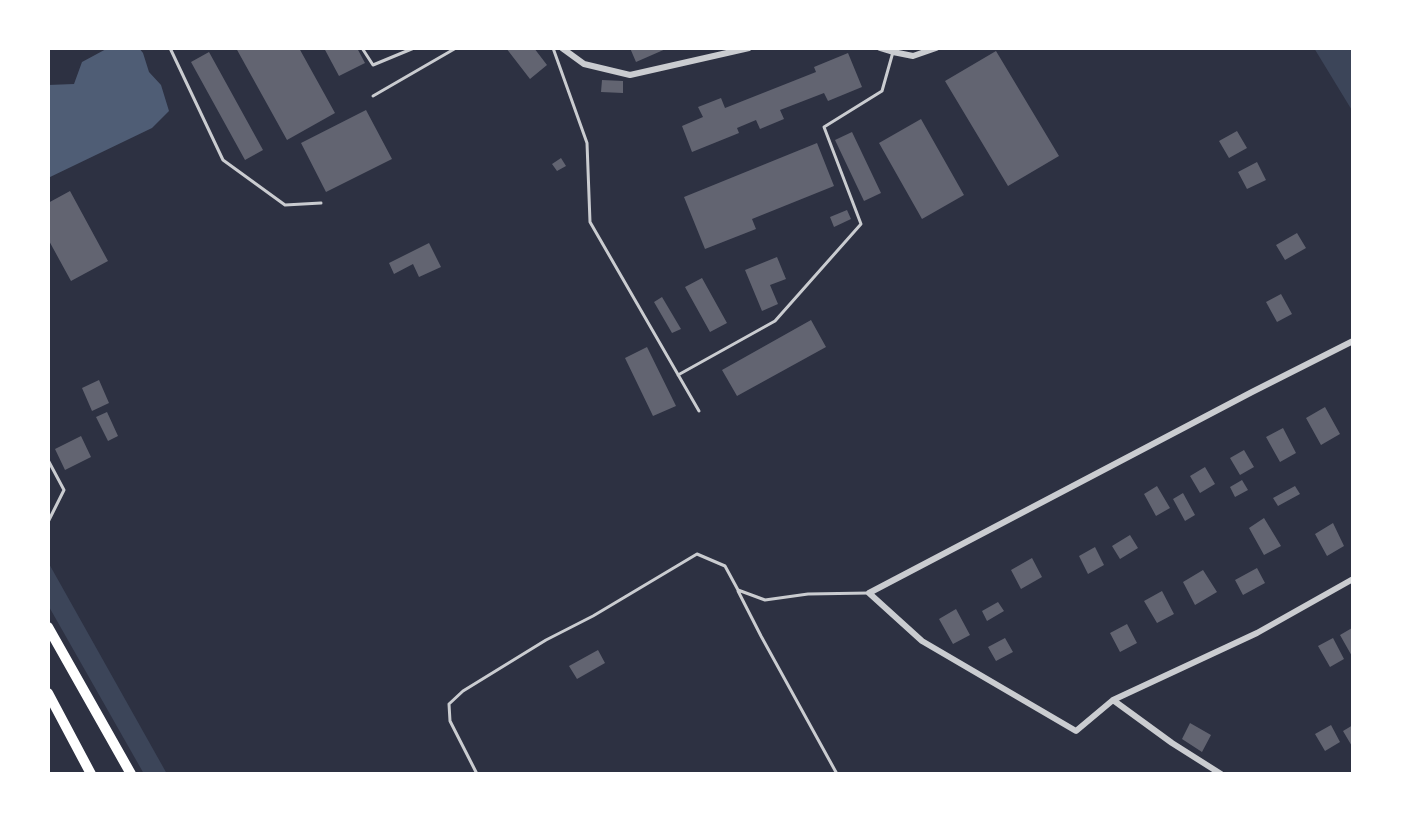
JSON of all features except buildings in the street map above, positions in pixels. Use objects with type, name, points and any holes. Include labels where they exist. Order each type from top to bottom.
[{"type":"main road","points":[[48,627],[131,774]]},
{"type":"main road","points":[[48,693],[91,774]]},
{"type":"street","points":[[562,48],[584,64],[630,75],[749,48]]},
{"type":"street","points":[[880,48],[913,56],[936,48]]},
{"type":"street","points":[[1353,341],[1251,392],[869,593],[922,641],[1076,731],[1113,700],[1257,633],[1353,579]]},
{"type":"street","points":[[1113,700],[1172,743],[1221,774]]},
{"type":"lane","points":[[170,48],[223,160],[285,205],[321,203]]},
{"type":"lane","points":[[362,48],[373,65],[414,48]]},
{"type":"lane","points":[[373,96],[456,48]]},
{"type":"lane","points":[[553,48],[587,143],[590,222],[699,411]]},
{"type":"lane","points":[[678,375],[776,321],[861,224],[824,128],[882,91],[893,52]]},
{"type":"lane","points":[[48,460],[64,490],[48,522]]},
{"type":"lane","points":[[477,774],[450,721],[449,704],[463,691],[546,640],[593,616],[697,554],[725,566],[837,774]]},
{"type":"lane","points":[[738,590],[765,600],[808,594],[869,593]]},
{"type":"shaded area","points":[[108,48],[139,48],[149,72],[161,85],[169,111],[152,128],[48,178],[48,85],[74,84],[82,62]]},
{"type":"shaded area","points":[[1314,48],[1353,48],[1353,112]]},
{"type":"shaded area","points":[[48,562],[167,774],[144,774],[48,605]]}]
